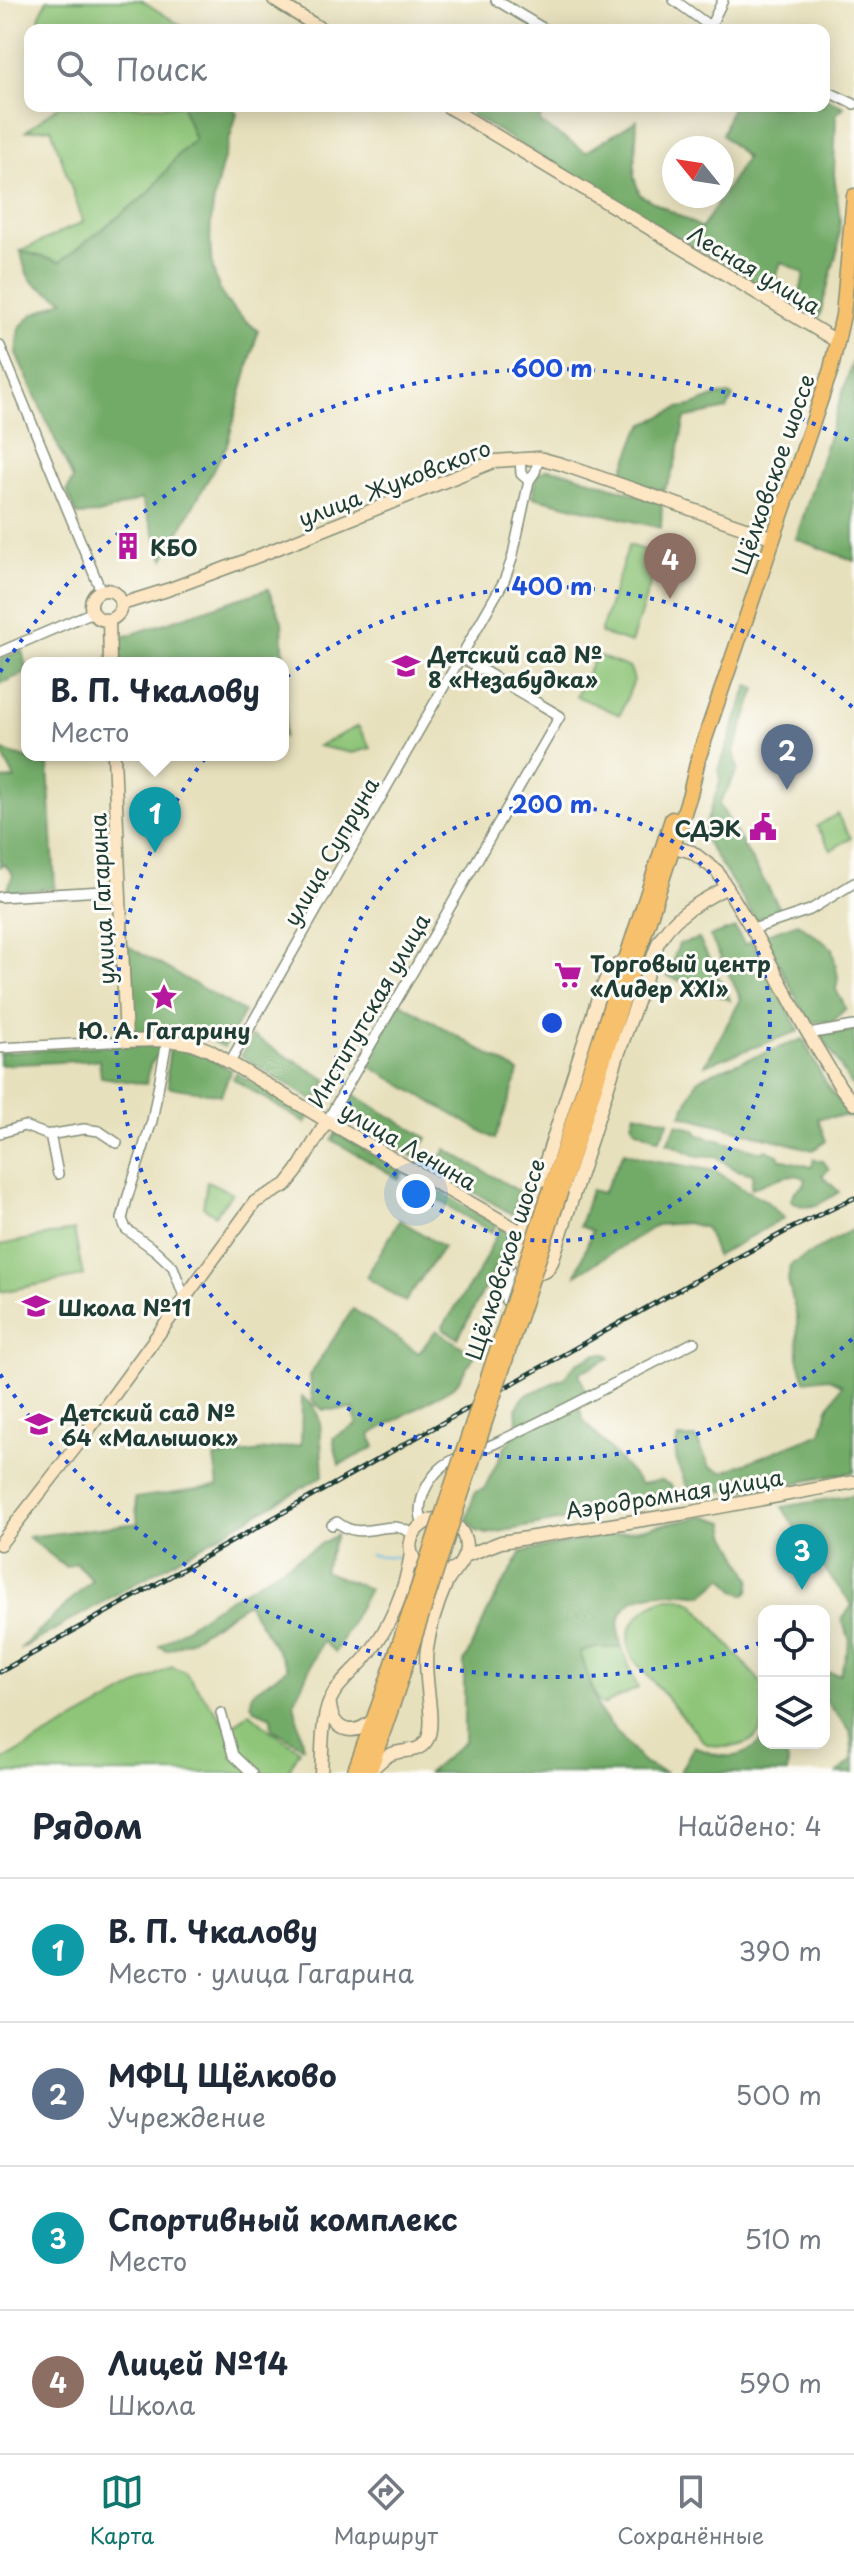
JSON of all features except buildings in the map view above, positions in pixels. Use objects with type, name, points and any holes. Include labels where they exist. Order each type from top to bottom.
[{"type":"main road","name":"Щёлковское шоссе","points":[[370,1772],[386,1704],[666,868],[668,846],[681,822],[698,759],[838,342],[848,275],[854,196]]},
{"type":"main road","name":"Щёлковское шоссе","points":[[556,1189],[625,960],[668,846],[681,791],[698,759]]},
{"type":"main road","name":"Щёлковское шоссе","points":[[354,1773],[381,1720]]},
{"type":"street","points":[[274,0],[313,24]]},
{"type":"street","points":[[496,0],[536,24]]},
{"type":"street","points":[[674,0],[702,24]]},
{"type":"street","points":[[708,24],[723,0]]},
{"type":"street","points":[[830,93],[854,104]]},
{"type":"street","name":"Лесная улица","points":[[457,112],[838,342]]},
{"type":"street","points":[[0,346],[101,591]]},
{"type":"street","points":[[520,458],[521,474],[529,481]]},
{"type":"street","name":"улица Жуковского","points":[[122,604],[317,533],[483,464],[520,458],[539,458],[561,464],[774,538]]},
{"type":"street","points":[[462,658],[504,581],[512,559],[529,481],[539,458]]},
{"type":"street","points":[[101,591],[114,592],[122,604],[117,616],[109,620],[100,619],[93,612],[94,598],[101,591]]},
{"type":"street","points":[[0,652],[93,612]]},
{"type":"street","points":[[109,620],[110,657]]},
{"type":"street","name":"улица Супруна","points":[[230,1062],[462,658]]},
{"type":"street","name":"Институтская улица","points":[[0,1544],[78,1444],[255,1202],[286,1185],[297,1171],[560,716],[462,658]]},
{"type":"street","name":"улица Гагарина","points":[[114,761],[126,1041]]},
{"type":"street","points":[[681,822],[682,838],[717,871],[718,895],[728,900],[753,929],[808,1034],[854,1104]]},
{"type":"street","points":[[668,846],[696,854]]},
{"type":"street","points":[[666,868],[678,855],[696,854]]},
{"type":"street","points":[[753,929],[810,910],[854,883]]},
{"type":"street","points":[[0,897],[120,890]]},
{"type":"street","points":[[718,892],[753,929]]},
{"type":"street","points":[[625,960],[610,971],[597,1001],[523,1233],[518,1255],[522,1266],[533,1273],[542,1273],[552,1262],[624,1034],[658,943],[675,919],[718,892]]},
{"type":"street","points":[[808,1034],[854,1026]]},
{"type":"street","name":"улица Ленина","points":[[0,1048],[126,1041],[196,1044],[523,1233]]},
{"type":"street","points":[[167,1041],[152,1121],[122,1219],[126,1229],[173,1267],[185,1299]]},
{"type":"street","points":[[0,1133],[24,1126],[50,1134],[84,1129],[99,1131],[117,1143]]},
{"type":"street","points":[[50,1134],[58,1174]]},
{"type":"street","points":[[506,1301],[504,1286],[522,1266]]},
{"type":"street","points":[[423,1523],[419,1513],[426,1488],[436,1472],[448,1462],[494,1444],[694,1342]]},
{"type":"street","name":"Аэродромная улица","points":[[501,1542],[687,1513],[854,1482]]},
{"type":"street","points":[[321,1773],[325,1718],[330,1701],[334,1692],[382,1635],[407,1581],[414,1534],[423,1523],[443,1519],[475,1540],[501,1542]]},
{"type":"street","points":[[332,1525],[337,1522],[351,1531],[361,1532],[397,1527],[414,1534]]},
{"type":"street","points":[[460,1530],[465,1539],[465,1556]]},
{"type":"street","points":[[370,1772],[389,1755],[416,1750],[425,1744],[432,1725],[425,1661],[440,1601],[455,1569],[465,1556],[501,1542]]},
{"type":"street","points":[[411,1552],[416,1562],[438,1582],[440,1601]]},
{"type":"street","points":[[407,1581],[428,1572],[445,1573],[455,1569]]},
{"type":"street","points":[[330,1701],[333,1719],[340,1726],[350,1731],[359,1730],[381,1720],[400,1751]]},
{"type":"street","points":[[221,1713],[233,1755],[252,1773]]},
{"type":"green space","points":[[47,0],[141,0],[179,24],[42,24],[39,17]]},
{"type":"green space","points":[[830,100],[844,107],[836,114],[834,174],[840,219],[838,248],[819,318],[790,310],[800,294],[804,273],[781,262],[776,275],[778,299],[751,287],[707,255],[471,115],[472,112],[541,112],[540,123],[586,152],[637,120],[634,177],[640,195],[702,228],[715,208],[734,208],[734,177],[746,158],[734,146],[734,136],[723,136],[730,112],[830,112]]},
{"type":"green space","points":[[51,112],[184,112],[195,139],[179,154],[149,193],[60,262],[21,251],[83,222],[51,128],[26,131]]},
{"type":"green space","points":[[184,112],[236,112],[213,205],[211,253],[215,275],[226,301],[258,331],[227,445],[164,559],[141,499],[99,514],[77,515],[67,491],[73,479],[16,353],[19,328],[32,315],[64,300],[29,278],[21,251],[60,262],[149,193],[179,154],[195,139]]},
{"type":"green space","points":[[854,357],[854,561],[796,539]]},
{"type":"green space","points":[[729,394],[733,397],[727,409],[685,418],[674,466],[663,490],[621,476],[638,432],[645,424],[679,408]]},
{"type":"green space","points":[[548,469],[662,503],[661,528],[533,497],[537,474]]},
{"type":"green space","points":[[629,545],[660,555],[631,643],[600,633]]},
{"type":"green space","points":[[268,589],[282,621],[284,657],[121,657],[120,638]]},
{"type":"green space","points":[[22,650],[21,675],[0,684],[0,659]]},
{"type":"green space","points":[[596,655],[630,668],[634,680],[620,715],[576,696]]},
{"type":"green space","points":[[748,686],[756,689],[734,751],[738,770],[719,804],[781,910],[756,920],[702,835],[720,782],[719,770]]},
{"type":"green space","points":[[358,726],[371,748],[352,753],[318,746]]},
{"type":"green space","points":[[0,750],[21,757],[21,761],[48,765],[55,888],[7,892],[13,874],[4,864],[0,867],[0,780],[15,779]]},
{"type":"green space","points":[[837,814],[851,838],[831,850],[817,826]]},
{"type":"green space","points":[[798,923],[832,948],[838,977],[836,990],[846,1008],[833,1021],[807,1019],[764,935]]},
{"type":"green space","points":[[735,928],[745,945],[751,941],[799,1031],[705,1065],[741,999],[710,936]]},
{"type":"green space","points":[[699,939],[730,1000],[667,976],[679,944]]},
{"type":"green space","points":[[126,945],[244,1012],[224,1047],[189,1034],[129,1033]]},
{"type":"green space","points":[[399,1002],[519,1072],[495,1139],[364,1063]]},
{"type":"green space","points":[[854,1030],[854,1089],[821,1035]]},
{"type":"green space","points":[[252,1036],[327,1080],[316,1102],[241,1056]]},
{"type":"green space","points":[[803,1039],[837,1100],[854,1115],[854,1120],[848,1116],[818,1118],[826,1141],[813,1150],[681,1115],[697,1081],[713,1072]]},
{"type":"green space","points":[[126,1044],[159,1046],[159,1054],[150,1065],[146,1084],[101,1077],[99,1060],[0,1065],[0,1053]]},
{"type":"green space","points":[[170,1046],[193,1049],[231,1070],[221,1095],[169,1087],[167,1070]]},
{"type":"green space","points":[[236,1073],[309,1117],[305,1123],[233,1079]]},
{"type":"green space","points":[[351,1093],[427,1138],[414,1157],[338,1113]]},
{"type":"green space","points":[[635,1113],[669,1121],[659,1140],[635,1129],[632,1124]]},
{"type":"green space","points":[[677,1124],[694,1129],[699,1135],[762,1152],[766,1150],[780,1159],[812,1167],[814,1159],[823,1161],[829,1169],[822,1175],[839,1192],[809,1207],[791,1200],[795,1191],[804,1185],[806,1179],[800,1176],[786,1176],[751,1188],[753,1174],[734,1169],[716,1156],[697,1156],[667,1143]]},
{"type":"green space","points":[[336,1133],[403,1172],[399,1179],[332,1140]]},
{"type":"green space","points":[[446,1149],[520,1192],[512,1214],[434,1169]]},
{"type":"green space","points":[[624,1152],[716,1171],[765,1200],[784,1218],[716,1256],[706,1228],[687,1223],[657,1225],[576,1275],[592,1231],[580,1226],[591,1190],[603,1193]]},
{"type":"green space","points":[[207,1181],[232,1193],[215,1215],[203,1207]]},
{"type":"green space","points":[[426,1183],[496,1225],[492,1232],[421,1190]]},
{"type":"green space","points":[[400,1220],[443,1247],[405,1302],[366,1277]]},
{"type":"green space","points":[[500,1227],[513,1235],[458,1338],[442,1328],[480,1269]]},
{"type":"green space","points":[[853,1229],[854,1472],[750,1490],[688,1488],[676,1458],[678,1438],[696,1438],[710,1467],[723,1472],[821,1433],[828,1408],[842,1385],[828,1378],[805,1381],[798,1358],[797,1318],[788,1280],[790,1265]]},
{"type":"green space","points":[[74,1230],[83,1276],[0,1292],[0,1245]]},
{"type":"green space","points":[[353,1309],[419,1353],[436,1330],[475,1355],[455,1386],[370,1435],[375,1447],[339,1465],[333,1438],[356,1425],[354,1409],[323,1410],[312,1400],[310,1375]]},
{"type":"green space","points":[[596,1354],[607,1354],[610,1358],[579,1373],[588,1397],[578,1403],[583,1420],[641,1484],[661,1480],[672,1486],[675,1496],[672,1500],[487,1534],[476,1531],[467,1518],[475,1492],[484,1489],[506,1445],[518,1430],[516,1409],[524,1396],[564,1378],[575,1364]]},
{"type":"green space","points":[[302,1397],[314,1406],[320,1421],[323,1476],[19,1650],[92,1580],[76,1563],[66,1567],[28,1537],[138,1523],[135,1498],[218,1486],[214,1458],[301,1445]]},
{"type":"green space","points":[[854,1495],[854,1773],[838,1773],[853,1759],[850,1730],[830,1706],[830,1673],[840,1674],[850,1641],[842,1620],[852,1605],[809,1549],[782,1507]]},
{"type":"green space","points":[[706,1516],[725,1522],[727,1534],[751,1579],[749,1591],[744,1595],[735,1590],[724,1577],[703,1595],[671,1593],[640,1597],[621,1614],[619,1628],[622,1648],[580,1652],[599,1711],[644,1764],[667,1773],[428,1773],[464,1742],[464,1662],[491,1605],[522,1552]]},
{"type":"green space","points":[[336,1535],[324,1571],[369,1589],[335,1652],[322,1641],[294,1702],[303,1747],[272,1729],[271,1717],[255,1710],[251,1704],[252,1693],[288,1668],[247,1603],[187,1642],[167,1650],[159,1646],[213,1609]]},
{"type":"green space","points":[[681,1598],[693,1603],[758,1679],[758,1734],[752,1739],[729,1747],[705,1743],[633,1658],[628,1638],[631,1628],[642,1612],[659,1601]]},
{"type":"green space","points":[[622,1648],[638,1688],[603,1705],[597,1701],[580,1652]]},
{"type":"green space","points":[[172,1666],[185,1672],[230,1729],[249,1712],[300,1750],[287,1773],[0,1773],[0,1762]]},
{"type":"green space","points":[[758,1743],[758,1749],[782,1749],[788,1761],[787,1773],[679,1773],[694,1746],[713,1754],[731,1756],[740,1755]]},
{"type":"waterway","points":[[370,1555],[397,1557]]},
{"type":"railway","points":[[0,1672],[689,1284],[854,1198]]},
{"type":"place","name":"КБО","points":[[128,546]]},
{"type":"place","name":"Лицей №14","points":[[670,599]]},
{"type":"place","name":"Детский сад № 8 «Незабудка»","points":[[406,666]]},
{"type":"place","name":"МФЦ Щёлково","points":[[787,790]]},
{"type":"place","name":"СДЭК","points":[[763,827]]},
{"type":"place","name":"В. П. Чкалову","points":[[155,853]]},
{"type":"place","name":"Торговый центр «Лидер XXI»","points":[[568,975]]},
{"type":"place","name":"Ю. А. Гагарину","points":[[164,997]]},
{"type":"place","name":"Школа №11","points":[[36,1306]]},
{"type":"place","name":"Детский сад № 64 «Малышок»","points":[[39,1424]]},
{"type":"place","name":"Спортивный комплекс","points":[[802,1590]]}]
